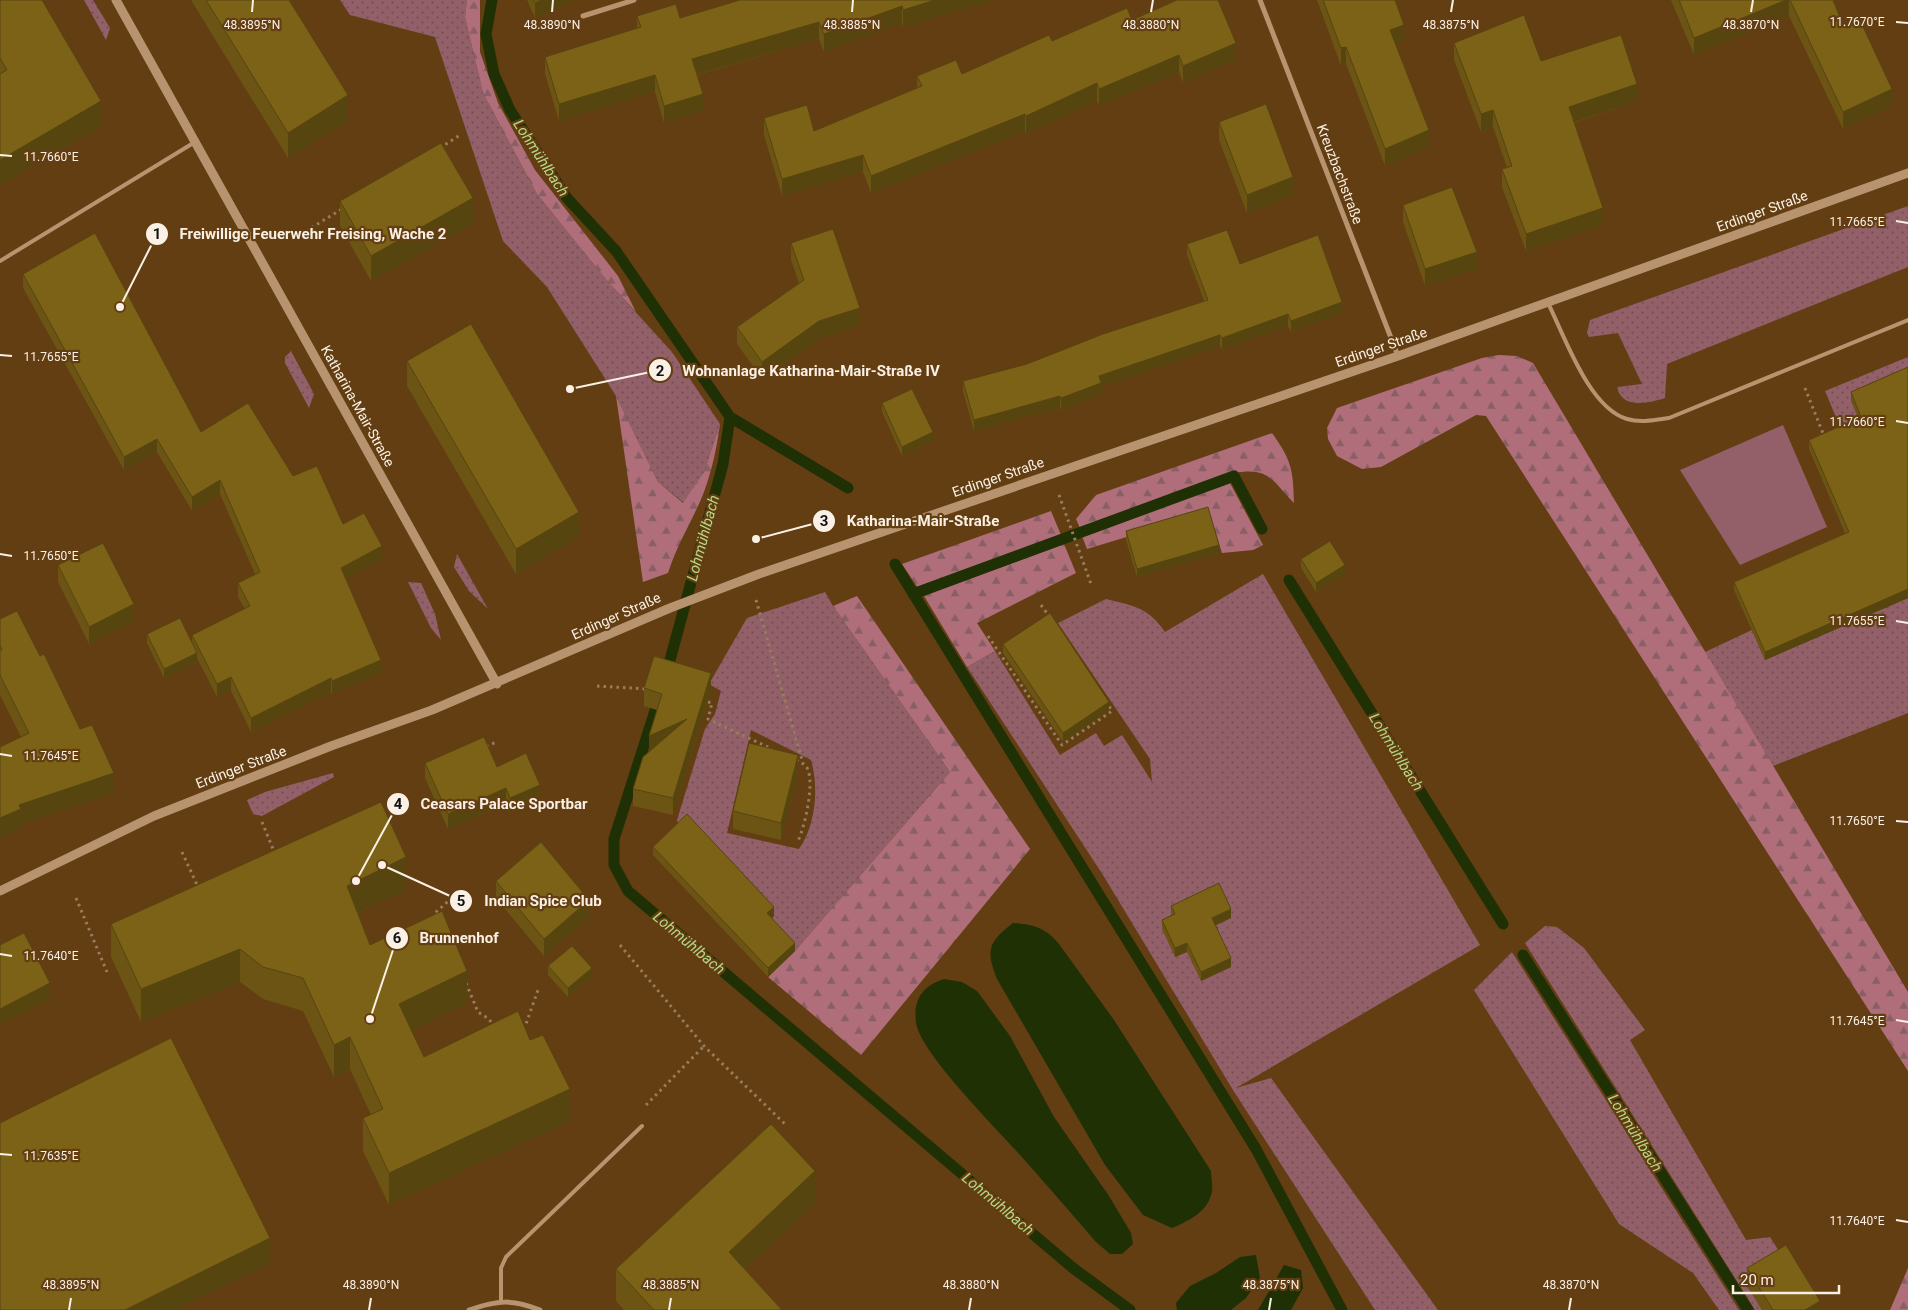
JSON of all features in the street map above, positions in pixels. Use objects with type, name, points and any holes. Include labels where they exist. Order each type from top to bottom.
[{"type":"street","name":"Katharina-Mair-Straße","points":[[116,0],[497,684]]},
{"type":"street","points":[[583,16],[634,0]]},
{"type":"street","name":"Kreuzbachstraße","points":[[1260,0],[1398,356]]},
{"type":"street","name":"Erdinger Straße","points":[[0,891],[154,816],[497,684],[670,608],[723,588],[901,524],[1398,356],[1908,173]]},
{"type":"street","points":[[469,1310],[501,1300],[521,1303],[540,1310]]},
{"type":"lane","points":[[0,261],[195,142]]},
{"type":"lane","points":[[1547,303],[1594,395],[1613,413],[1639,422],[1669,418],[1908,320]]},
{"type":"lane","points":[[501,1300],[501,1268],[506,1257],[642,1126]]},
{"type":"path","points":[[436,151],[460,136]]},
{"type":"path","points":[[306,231],[346,206]]},
{"type":"path","points":[[1805,388],[1826,441]]},
{"type":"path","points":[[1059,495],[1091,584]]},
{"type":"path","points":[[756,600],[804,764],[808,771],[809,802],[798,841]]},
{"type":"path","points":[[1041,605],[1052,621]]},
{"type":"path","points":[[988,636],[1062,745],[1112,711],[1107,702]]},
{"type":"path","points":[[597,686],[649,689]]},
{"type":"path","points":[[708,702],[712,703],[708,719],[777,752]]},
{"type":"path","points":[[481,748],[496,742]]},
{"type":"path","points":[[795,760],[804,764]]},
{"type":"path","points":[[262,822],[278,861]]},
{"type":"path","points":[[182,852],[199,888]]},
{"type":"path","points":[[434,924],[434,914],[456,894]]},
{"type":"path","points":[[76,898],[107,972]]},
{"type":"path","points":[[620,945],[704,1046],[786,1125]]},
{"type":"path","points":[[464,980],[478,1012],[489,1019],[494,1028]]},
{"type":"path","points":[[517,1028],[526,1024],[538,990]]},
{"type":"path","points":[[640,1111],[704,1046]]},
{"type":"shaded area","points":[[84,0],[93,0],[110,28],[106,40]]},
{"type":"shaded area","points":[[340,0],[467,0],[465,17],[483,93],[537,194],[608,282],[672,352],[720,424],[704,472],[684,503],[658,482],[616,396],[547,287],[503,241],[435,37],[350,15]]},
{"type":"shaded area","points":[[1908,206],[1908,267],[1667,364],[1665,398],[1644,403],[1630,402],[1624,399],[1617,387],[1642,384],[1618,333],[1589,337],[1587,333],[1590,320]]},
{"type":"shaded area","points":[[291,351],[314,394],[309,408],[285,363],[285,357]]},
{"type":"shaded area","points":[[1908,357],[1908,376],[1862,426],[1843,434],[1825,391]]},
{"type":"shaded area","points":[[1783,425],[1827,527],[1740,565],[1680,470]]},
{"type":"shaded area","points":[[457,554],[488,609],[469,591],[454,567]]},
{"type":"shaded area","points":[[1263,574],[1480,945],[1236,1088],[1271,1078],[1438,1310],[1375,1310],[1233,1090],[1103,875],[967,667],[995,651],[1060,755],[1096,733],[1104,746],[1122,735],[1152,782],[1150,759],[1058,623],[1106,599],[1146,612],[1153,617],[1165,632]]},
{"type":"shaded area","points":[[408,582],[421,583],[435,614],[441,640],[431,628]]},
{"type":"shaded area","points":[[825,592],[950,772],[795,951],[767,922],[774,916],[680,829],[677,820],[705,729],[715,714],[721,691],[709,684],[747,618]],"holes":[[[751,730],[811,760],[815,782],[814,806],[809,829],[799,849],[727,833]]]},
{"type":"shaded area","points":[[1908,598],[1908,713],[1773,766],[1705,652],[1752,630],[1765,660]]},
{"type":"shaded area","points":[[333,773],[334,777],[262,816],[253,814],[247,800],[265,792]]},
{"type":"shaded area","points":[[1013,923],[1027,924],[1039,928],[1049,934],[1059,944],[1114,1020],[1211,1171],[1212,1189],[1207,1204],[1203,1210],[1185,1222],[1172,1228],[1143,1215],[1105,1165],[997,979],[990,953],[994,941]]},
{"type":"shaded area","points":[[1545,926],[1557,927],[1584,948],[1645,1030],[1630,1040],[1746,1240],[1770,1237],[1786,1262],[1748,1286],[1762,1310],[1755,1310],[1525,943]]},
{"type":"shaded area","points":[[1512,952],[1739,1310],[1719,1310],[1693,1273],[1619,1224],[1474,990]]},
{"type":"shaded area","points":[[944,979],[962,982],[977,991],[1010,1036],[1054,1117],[1109,1196],[1131,1233],[1133,1244],[1122,1254],[1110,1254],[1096,1242],[944,1071],[930,1052],[920,1035],[916,1022],[916,1007],[921,994],[930,985]]},
{"type":"shaded area","points":[[1256,1255],[1260,1278],[1246,1298],[1231,1310],[1177,1310],[1176,1303],[1190,1286],[1216,1273],[1240,1257]]},
{"type":"shaded area","points":[[1284,1265],[1301,1270],[1303,1288],[1291,1310],[1258,1310]]},
{"type":"green space","points":[[467,0],[480,0],[480,52],[498,103],[535,170],[618,276],[636,312],[608,282],[537,194],[483,93],[465,17]]},
{"type":"green space","points":[[1499,355],[1517,356],[1533,363],[1908,992],[1908,1071],[1486,416],[1476,415],[1381,467],[1362,469],[1337,456],[1328,439],[1327,428],[1337,408],[1482,358]]},
{"type":"green space","points":[[616,396],[658,482],[683,503],[704,472],[720,424],[714,458],[704,492],[676,551],[668,573],[643,582]]},
{"type":"green space","points":[[1272,433],[1284,451],[1290,466],[1294,503],[1274,481],[1262,474],[1254,472],[1233,473],[1080,528],[1076,519],[1096,495]]},
{"type":"green space","points":[[1230,483],[1263,545],[1253,550],[1222,553],[1209,512],[1087,549],[1082,536]]},
{"type":"green space","points":[[1051,511],[1061,535],[918,588],[902,564]]},
{"type":"green space","points":[[1064,544],[1076,573],[977,623],[995,651],[967,667],[924,596]]},
{"type":"green space","points":[[857,596],[1030,849],[861,1055],[768,977],[795,951],[950,772],[833,606]]},
{"type":"green space","points":[[1908,1268],[1908,1310],[1890,1310]]},
{"type":"building","points":[[0,0],[42,0],[101,101],[0,160],[0,74],[7,70],[0,58]]},
{"type":"building","points":[[206,0],[289,0],[348,95],[288,133]]},
{"type":"building","points":[[740,0],[935,0],[903,10],[902,6],[824,34],[819,22],[692,59],[703,94],[664,106],[655,75],[559,104],[545,57],[641,27],[637,16],[676,4],[680,18]]},
{"type":"building","points":[[1177,0],[1218,0],[1236,43],[1183,66],[1179,55],[1099,89],[1097,83],[1026,116],[1025,114],[871,176],[863,155],[782,179],[764,118],[807,105],[814,131],[922,86],[917,76],[956,60],[962,74],[1049,35],[1052,41],[1127,8],[1132,20]]},
{"type":"building","points":[[1323,0],[1395,0],[1404,25],[1390,30],[1429,130],[1385,149],[1346,47],[1341,48]]},
{"type":"building","points":[[1679,0],[1786,0],[1694,38]]},
{"type":"building","points":[[1790,0],[1833,0],[1843,25],[1859,18],[1892,89],[1843,112]]},
{"type":"building","points":[[1524,15],[1541,61],[1621,35],[1637,84],[1569,107],[1603,208],[1526,234],[1502,169],[1512,166],[1493,110],[1481,114],[1454,43]]},
{"type":"building","points":[[1266,104],[1293,177],[1247,195],[1219,122]]},
{"type":"building","points":[[441,143],[473,198],[371,256],[340,201]]},
{"type":"building","points":[[1452,187],[1477,252],[1425,269],[1403,205]]},
{"type":"building","points":[[833,229],[860,308],[819,321],[762,362],[737,327],[804,280],[791,243]]},
{"type":"building","points":[[1227,230],[1240,264],[1318,235],[1342,302],[1291,321],[1288,314],[1222,338],[1220,335],[1099,376],[1101,383],[1061,398],[1060,396],[974,420],[963,381],[1027,364],[1103,334],[1208,300],[1187,244]]},
{"type":"building","points":[[95,233],[201,432],[248,403],[293,476],[317,466],[343,524],[364,513],[382,546],[341,568],[381,660],[332,681],[331,678],[251,718],[231,677],[217,684],[192,635],[250,606],[238,583],[260,572],[220,480],[192,497],[157,439],[124,457],[23,274]]},
{"type":"building","points":[[471,324],[579,512],[516,549],[407,361]]},
{"type":"building","points":[[1908,367],[1908,589],[1765,652],[1734,582],[1849,532],[1809,440],[1861,417],[1851,392]]},
{"type":"building","points":[[912,389],[933,432],[902,447],[882,403]]},
{"type":"building","points":[[1208,507],[1219,545],[1137,569],[1126,531]]},
{"type":"building","points":[[1330,541],[1345,565],[1316,583],[1301,559]]},
{"type":"building","points":[[103,543],[134,604],[89,627],[58,565]]},
{"type":"building","points":[[17,611],[40,656],[44,654],[80,729],[92,725],[114,773],[19,805],[21,809],[0,818],[0,747],[29,733],[0,675],[0,651],[2,650],[0,645],[0,619]]},
{"type":"building","points":[[1050,613],[1109,702],[1063,733],[1003,644]]},
{"type":"building","points":[[180,618],[197,653],[164,669],[147,634]]},
{"type":"building","points":[[654,656],[711,673],[673,798],[633,789],[643,757],[687,719],[649,736],[662,694],[644,688]]},
{"type":"building","points":[[484,737],[497,767],[526,753],[540,785],[510,798],[506,788],[448,814],[425,763]]},
{"type":"building","points":[[749,743],[798,755],[781,823],[733,811]]},
{"type":"building","points":[[381,802],[406,857],[347,886],[370,945],[442,911],[467,971],[399,1004],[424,1057],[518,1011],[530,1040],[543,1035],[570,1089],[389,1173],[363,1118],[383,1109],[350,1037],[334,1045],[303,978],[263,967],[240,949],[141,989],[111,924]]},
{"type":"building","points":[[687,814],[774,907],[767,913],[795,943],[768,968],[653,847]]},
{"type":"building","points":[[541,842],[589,900],[544,939],[496,881]]},
{"type":"building","points":[[1219,883],[1231,909],[1212,918],[1231,958],[1201,972],[1187,943],[1175,948],[1162,920],[1175,914],[1171,906]]},
{"type":"building","points":[[24,933],[50,983],[0,1009],[0,945]]},
{"type":"building","points":[[572,946],[592,968],[568,988],[548,966]]},
{"type":"building","points":[[171,1038],[270,1238],[125,1310],[0,1310],[0,1123]]},
{"type":"building","points":[[771,1124],[815,1171],[729,1252],[782,1310],[654,1310],[616,1269]]},
{"type":"building","points":[[1786,1245],[1820,1301],[1805,1310],[1773,1310],[1747,1268]]},
{"type":"waterway","name":"Lohmühlbach","points":[[492,0],[486,34],[494,74],[510,110],[567,198],[616,251],[730,417],[723,464],[666,675]]},
{"type":"waterway","name":"Lohmühlbach","points":[[730,417],[848,488]]},
{"type":"waterway","name":"Lohmühlbach","points":[[913,594],[1234,476],[1262,529]]},
{"type":"waterway","name":"Lohmühlbach","points":[[895,564],[1256,1149],[1342,1310]]},
{"type":"waterway","name":"Lohmühlbach","points":[[1289,580],[1503,924]]},
{"type":"waterway","name":"Lohmühlbach","points":[[660,695],[614,839],[614,865],[628,891],[1073,1268],[1130,1310]]},
{"type":"waterway","name":"Lohmühlbach","points":[[1523,955],[1748,1310]]},
{"type":"place","name":"Freiwillige Feuerwehr Freising, Wache 2","points":[[120,307]]},
{"type":"place","name":"Wohnanlage Katharina-Mair-Straße IV","points":[[570,389]]},
{"type":"place","name":"Katharina-Mair-Straße","points":[[756,539]]},
{"type":"place","name":"Indian Spice Club","points":[[382,865]]},
{"type":"place","name":"Ceasars Palace Sportbar","points":[[356,881]]},
{"type":"place","name":"Brunnenhof","points":[[370,1019]]}]
